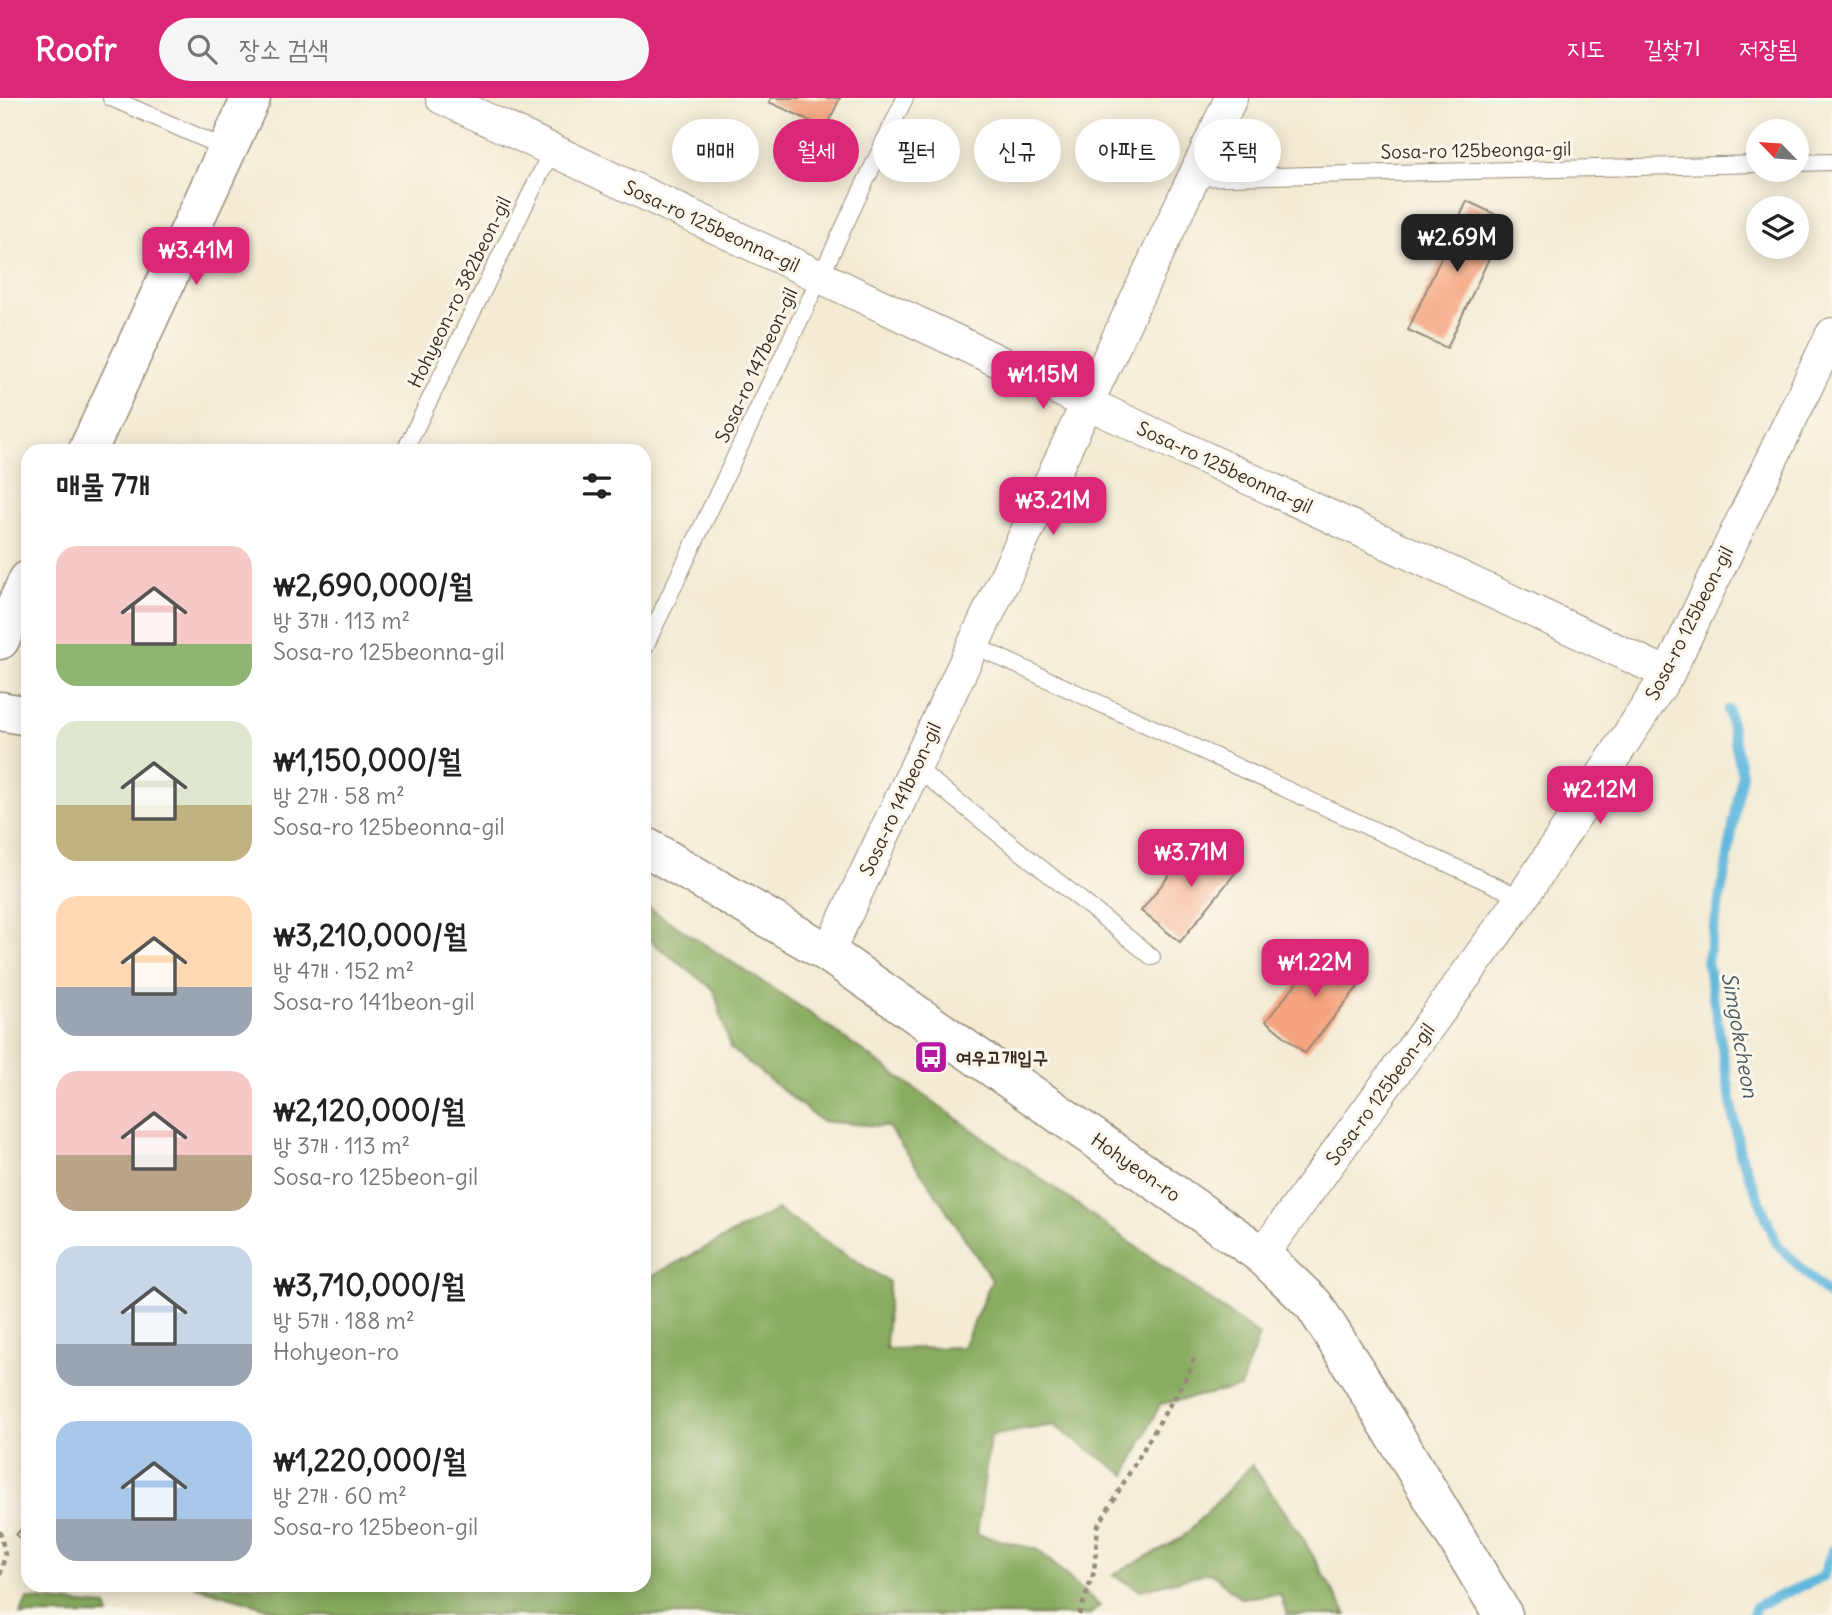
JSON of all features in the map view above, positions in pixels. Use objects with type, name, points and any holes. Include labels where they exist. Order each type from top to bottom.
[{"type":"main road","points":[[91,444],[251,98]]},
{"type":"main road","points":[[0,640],[21,595]]},
{"type":"main road","points":[[0,711],[21,715]]},
{"type":"main road","name":"Hohyeon-ro","points":[[651,850],[828,953],[1262,1255],[1314,1305],[1503,1615]]},
{"type":"street","name":"Sosa-ro 125beonna-gil","points":[[442,98],[1668,674]]},
{"type":"street","name":"Sosa-ro 141beon-gil","points":[[1221,119],[1231,98]]},
{"type":"street","name":"Sosa-ro 141beon-gil","points":[[828,953],[1194,178]]},
{"type":"street","name":"Sosa-ro 125beon-gil","points":[[1262,1255],[1522,898],[1668,674],[1832,334]]},
{"type":"lane","points":[[111,98],[227,149]]},
{"type":"lane","name":"Sosa-ro 147beon-gil","points":[[651,634],[905,98]]},
{"type":"lane","name":"Hohyeon-ro 382beon-gil","points":[[408,444],[552,150]]},
{"type":"lane","points":[[1810,163],[1832,162]]},
{"type":"lane","name":"Sosa-ro 125beonga-gil","points":[[1281,176],[1746,164]]},
{"type":"lane","points":[[973,645],[1522,898]]},
{"type":"lane","points":[[915,767],[1152,957]]},
{"type":"path","points":[[1079,1615],[1094,1572],[1098,1526],[1192,1367],[1194,1354]]},
{"type":"path","points":[[0,1531],[5,1555],[0,1576]]},
{"type":"green space","points":[[651,910],[804,1009],[1259,1335],[1240,1388],[1160,1404],[1126,1475],[1053,1425],[990,1436],[977,1534],[1038,1550],[1100,1606],[1089,1615],[292,1615],[214,1592],[651,1592],[651,1276],[777,1210],[889,1282],[886,1349],[963,1347],[992,1280],[930,1185],[888,1127],[821,1121],[730,1048],[714,990],[651,941]]},
{"type":"green space","points":[[1252,1465],[1299,1532],[1347,1615],[1287,1615],[1280,1594],[1240,1598],[1210,1572],[1141,1590],[1112,1575],[1182,1538]]},
{"type":"green space","points":[[27,1599],[106,1606],[109,1615],[20,1615]]},
{"type":"building","points":[[771,98],[840,98],[830,119],[806,119],[769,102]]},
{"type":"building","points":[[1467,201],[1507,220],[1447,348],[1408,330]]},
{"type":"building","points":[[1201,835],[1240,867],[1180,942],[1141,911]]},
{"type":"building","points":[[1326,946],[1365,978],[1305,1053],[1266,1021]]},
{"type":"waterway","name":"Simgokcheon","points":[[1728,710],[1742,774],[1707,961],[1740,1153],[1777,1244],[1832,1299]]},
{"type":"waterway","name":"Simgokcheon","points":[[1753,1615],[1756,1606],[1823,1577],[1832,1550]]},
{"type":"place","name":"여우고개입구","points":[[931,1057]]}]
